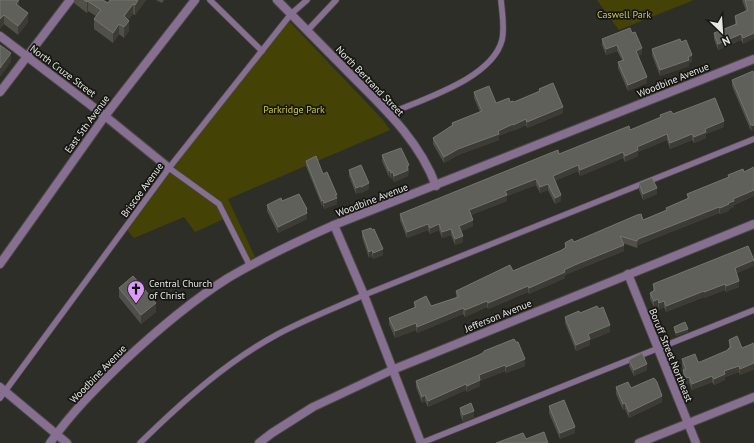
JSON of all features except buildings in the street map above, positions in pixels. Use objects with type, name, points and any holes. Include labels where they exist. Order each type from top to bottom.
[{"type":"street","points":[[0,92],[70,0]]},
{"type":"street","name":"East 5th Avenue","points":[[0,264],[105,116],[195,0]]},
{"type":"street","name":"North Bertrand Street","points":[[277,0],[389,114],[414,144],[433,177],[436,186]]},
{"type":"street","name":"North Cruze Street","points":[[0,36],[105,116],[169,168]]},
{"type":"street","name":"Woodbine Avenue","points":[[50,443],[93,391],[153,333],[208,292],[250,266],[294,243],[334,225],[436,186],[754,59]]},
{"type":"street","name":"Jefferson Avenue","points":[[259,443],[313,407],[392,370],[754,224]]},
{"type":"street","points":[[334,225],[364,295],[421,443]]},
{"type":"street","name":"Boruff Street Northeast","points":[[628,274],[696,443]]},
{"type":"street","points":[[2,392],[67,443]]},
{"type":"street","points":[[639,443],[754,397]]},
{"type":"lane","points":[[210,0],[262,51]]},
{"type":"lane","name":"Briscoe Avenue","points":[[2,392],[169,168],[291,14],[307,0]]},
{"type":"lane","points":[[307,30],[336,0]]},
{"type":"lane","points":[[389,114],[440,93],[472,77],[483,68],[495,55],[502,39],[503,26],[501,0]]},
{"type":"lane","points":[[140,443],[193,394],[250,351],[278,334],[364,295],[754,139]]},
{"type":"lane","points":[[169,168],[219,204],[250,266]]},
{"type":"lane","points":[[421,443],[754,310]]},
{"type":"green space","name":"Caswell Park","points":[[597,0],[694,0],[619,30]]},
{"type":"green space","name":"Parkridge Park","points":[[289,21],[383,120],[390,130],[228,199],[255,257],[245,262],[224,219],[195,232],[184,217],[134,238],[127,230],[156,189]]},
{"type":"place","name":"Central Church of Christ","points":[[136,304]]}]
